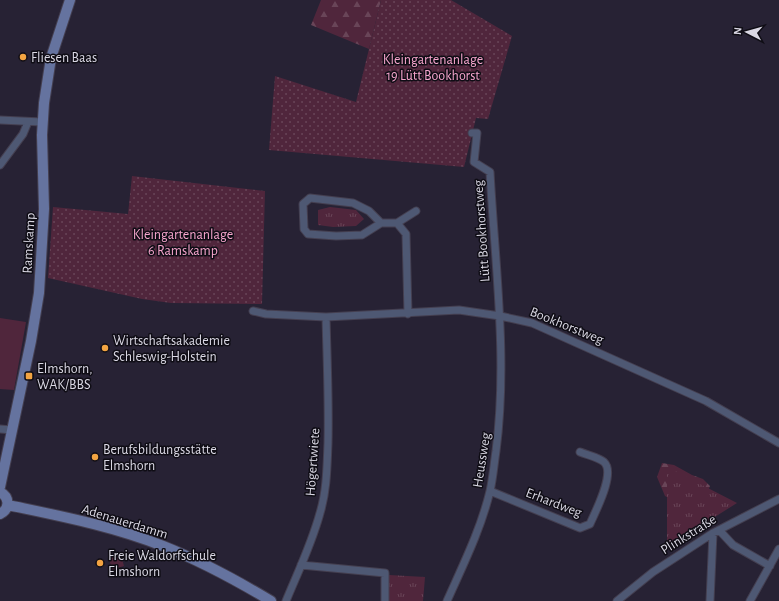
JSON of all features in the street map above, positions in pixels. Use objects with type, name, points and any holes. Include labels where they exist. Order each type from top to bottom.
[{"type":"street","name":"Ramskamp","points":[[0,487],[30,341],[40,282],[44,209],[42,122],[46,85],[51,58],[70,0]]},
{"type":"street","points":[[0,120],[42,122]]},
{"type":"street","points":[[0,165],[23,134],[28,122]]},
{"type":"street","name":"Lütt Bookhorstweg","points":[[472,133],[477,133],[474,162],[490,172],[500,316]]},
{"type":"street","points":[[381,222],[369,211],[354,203],[310,198],[303,204],[304,229],[308,234],[336,236],[362,235],[381,222],[397,223],[416,211]]},
{"type":"street","points":[[397,223],[406,234],[408,314]]},
{"type":"street","name":"Bookhorstweg","points":[[253,311],[266,314],[326,317],[408,314],[459,310],[500,316],[532,323],[706,401],[779,443]]},
{"type":"street","name":"Heussweg","points":[[447,601],[476,536],[490,491],[498,432],[501,391],[500,316]]},
{"type":"street","name":"Högertwiete","points":[[286,601],[302,565],[320,512],[326,480],[328,427],[326,317]]},
{"type":"street","points":[[0,429],[12,430]]},
{"type":"street","name":"Erhardweg","points":[[490,491],[580,528],[590,524],[607,483],[608,469],[604,462],[580,452]]},
{"type":"street","points":[[0,492],[7,498],[8,505],[4,512],[0,514]]},
{"type":"street","name":"Plinkstraße","points":[[617,601],[653,572],[716,531],[779,499]]},
{"type":"street","name":"Adenauerdamm","points":[[8,505],[88,522],[163,546],[215,569],[271,601]]},
{"type":"street","points":[[716,531],[733,545],[770,566]]},
{"type":"street","points":[[710,601],[716,531]]},
{"type":"street","points":[[750,601],[779,549]]},
{"type":"street","points":[[302,565],[385,573],[385,601]]},
{"type":"green space","points":[[321,0],[381,0],[369,49],[311,25]]},
{"type":"green space","name":"Kleingartenanlage 19 Lütt Bookhorst","points":[[381,0],[451,0],[512,36],[488,119],[476,118],[464,167],[269,150],[275,76],[356,102]]},
{"type":"green space","name":"Kleingartenanlage 6 Ramskamp","points":[[132,176],[265,191],[262,304],[171,303],[142,299],[48,278],[53,207],[128,214]]},
{"type":"green space","points":[[330,207],[356,210],[364,219],[356,226],[333,227],[318,225],[318,210]]},
{"type":"green space","points":[[0,318],[26,322],[14,390],[0,389]]},
{"type":"green space","points":[[662,463],[674,465],[703,479],[710,486],[705,499],[680,505],[665,496],[657,477]]},
{"type":"green space","points":[[667,467],[737,503],[667,547]]},
{"type":"green space","points":[[121,555],[124,566],[112,570],[109,558]]},
{"type":"green space","points":[[389,575],[425,577],[423,601],[387,601]]},
{"type":"place","name":"Fliesen Baas","points":[[23,57]]},
{"type":"place","name":"Wirtschaftsakademie Schleswig-Holstein","points":[[105,348]]},
{"type":"place","name":"Elmshorn, WAK/BBS","points":[[29,376]]},
{"type":"place","name":"Berufsbildungsstätte Elmshorn","points":[[95,457]]},
{"type":"place","name":"Freie Waldorfschule Elmshorn","points":[[100,563]]}]
